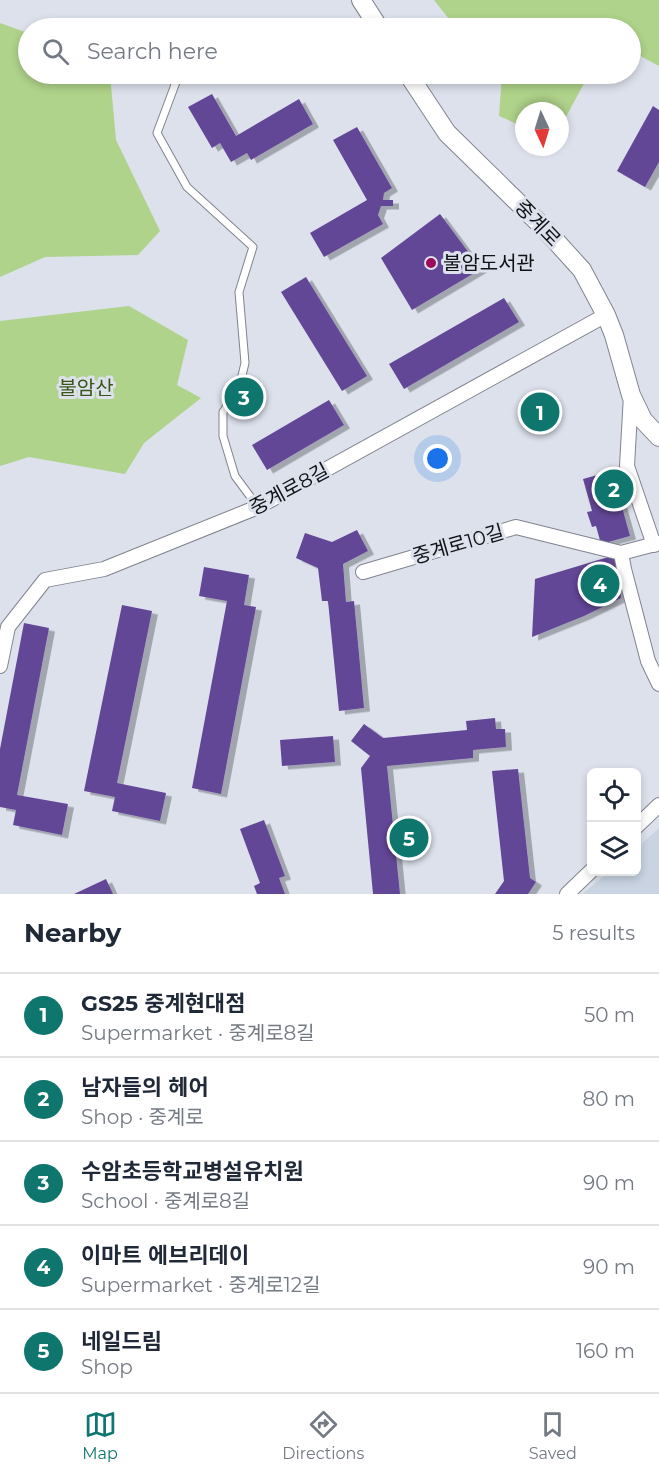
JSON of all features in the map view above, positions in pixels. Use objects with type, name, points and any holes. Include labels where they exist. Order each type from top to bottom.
[{"type":"street","points":[[361,0],[373,18]]},
{"type":"street","name":"중계로","points":[[415,84],[447,133],[544,228],[582,270],[614,335],[631,395],[643,420],[659,437]]},
{"type":"street","name":"중계로8길","points":[[0,666],[8,627],[45,580],[104,569],[258,507],[606,315]]},
{"type":"street","name":"중계로","points":[[631,395],[627,466],[657,544]]},
{"type":"street","name":"중계로10길","points":[[363,572],[516,527],[621,553],[657,544]]},
{"type":"street","points":[[621,553],[648,661],[659,684]]},
{"type":"street","points":[[641,822],[659,805]]},
{"type":"street","points":[[567,894],[587,874]]},
{"type":"lane","points":[[175,84],[157,133],[187,188],[252,247],[239,292],[244,363],[238,388],[223,412],[223,436],[235,476],[258,507]]},
{"type":"shaded area","points":[[659,828],[659,894],[582,894],[604,876],[641,876],[641,844]]},
{"type":"green space","points":[[434,0],[659,0],[659,66],[641,56],[641,18],[448,18]]},
{"type":"green space","points":[[0,23],[18,29],[18,84],[111,84],[116,140],[160,231],[138,255],[45,257],[0,277]]},
{"type":"green space","points":[[501,84],[584,84],[569,111],[569,102],[515,102],[515,123],[499,116]]},
{"type":"green space","name":"불암산","points":[[129,306],[188,340],[177,385],[201,398],[144,443],[125,474],[29,457],[0,466],[0,321]]},
{"type":"building","points":[[212,94],[236,136],[299,99],[313,124],[251,160],[247,153],[231,162],[220,143],[212,148],[188,107]]},
{"type":"building","points":[[653,106],[659,110],[659,162],[645,187],[617,171]]},
{"type":"building","points":[[357,127],[392,188],[384,193],[383,200],[393,200],[393,206],[381,206],[378,215],[383,224],[324,257],[310,233],[367,200],[333,140]]},
{"type":"building","name":"불암도서관","points":[[440,214],[481,269],[412,310],[381,258]]},
{"type":"building","points":[[306,277],[367,376],[342,391],[281,292]]},
{"type":"building","points":[[504,298],[519,322],[404,389],[389,364]]},
{"type":"building","points":[[329,400],[344,425],[267,470],[252,445]]},
{"type":"building","points":[[612,471],[630,536],[601,544],[596,526],[592,527],[587,512],[592,511],[583,479]]},
{"type":"building","points":[[357,530],[368,551],[343,564],[346,602],[354,601],[364,708],[339,711],[328,601],[322,601],[318,568],[296,558],[305,533],[332,542]]},
{"type":"building","points":[[615,555],[621,598],[532,637],[535,579]]},
{"type":"building","points":[[204,567],[249,575],[244,605],[256,607],[221,794],[192,788],[227,601],[199,596]]},
{"type":"building","points":[[122,605],[152,611],[117,783],[166,793],[160,821],[112,811],[115,797],[84,791]]},
{"type":"building","points":[[24,623],[49,628],[17,795],[68,804],[62,835],[13,825],[16,810],[0,807],[0,749]]},
{"type":"building","points":[[495,718],[496,729],[505,729],[506,747],[473,750],[473,758],[387,766],[400,894],[373,894],[361,768],[370,756],[351,741],[364,724],[383,738],[467,730],[466,721]]},
{"type":"building","points":[[333,736],[335,762],[282,766],[280,740]]},
{"type":"building","points":[[518,769],[530,878],[536,882],[528,894],[495,894],[504,881],[492,771]]},
{"type":"building","points":[[264,820],[285,876],[279,878],[285,894],[257,894],[254,886],[260,883],[240,829]]},
{"type":"building","points":[[106,879],[113,894],[74,894]]},
{"type":"place","name":"불암도서관","points":[[431,263]]},
{"type":"place","name":"수암초등학교병설유치원","points":[[244,397]]},
{"type":"place","name":"GS25 중계현대점","points":[[540,412]]},
{"type":"place","name":"남자들의 헤어","points":[[614,489]]},
{"type":"place","name":"이마트 에브리데이","points":[[600,584]]},
{"type":"place","name":"네일드림","points":[[409,838]]}]
